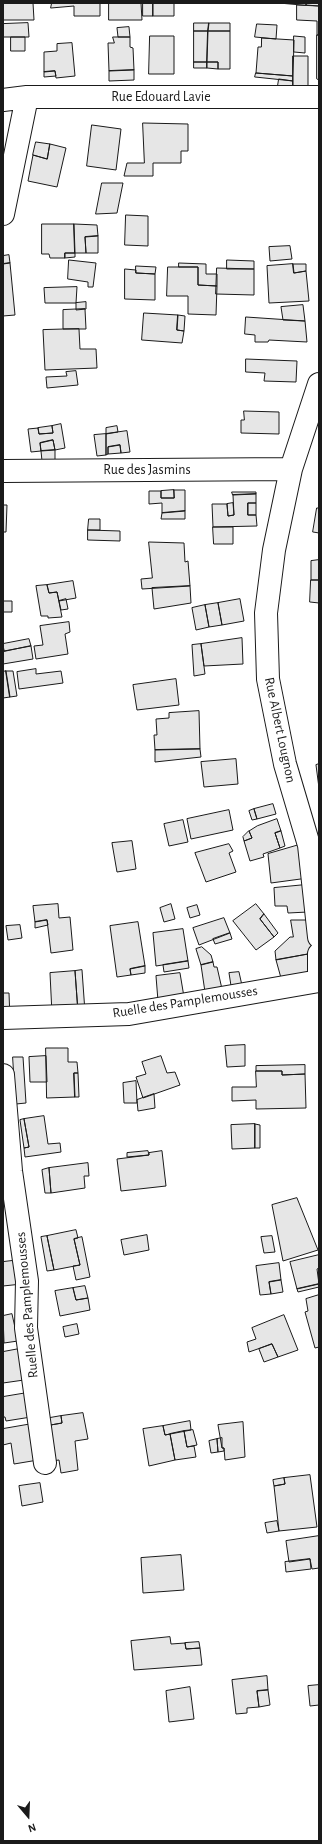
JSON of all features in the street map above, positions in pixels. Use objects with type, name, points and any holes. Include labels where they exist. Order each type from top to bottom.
[{"type":"street","name":"Rue Edouard Lavie","points":[[3,100],[28,97],[319,97]]},
{"type":"street","points":[[3,214],[28,97]]},
{"type":"street","name":"Rue Albert Lougnon","points":[[319,384],[291,469],[274,550],[266,613],[268,679],[285,764],[309,844],[319,937]]},
{"type":"street","name":"Rue des Jasmins","points":[[3,471],[291,469]]},
{"type":"street","points":[[319,954],[319,972]]},
{"type":"street","name":"Ruelle des Pamplemousses","points":[[3,1018],[129,1014],[319,981]]},
{"type":"street","name":"Ruelle des Pamplemousses","points":[[3,1075],[11,1171],[27,1281],[26,1328],[45,1462]]},
{"type":"building","points":[[3,3],[33,3],[34,20],[3,20]]},
{"type":"building","points":[[52,3],[100,3],[100,16],[74,16],[74,6],[51,8]]},
{"type":"building","points":[[109,3],[141,3],[142,20],[109,20]]},
{"type":"building","points":[[143,3],[153,3],[153,16],[143,16]]},
{"type":"building","points":[[153,3],[174,3],[174,16],[153,16]]},
{"type":"building","points":[[279,3],[307,3],[306,5]]},
{"type":"building","points":[[307,3],[319,3],[319,6],[306,5]]},
{"type":"building","points":[[297,5],[319,6],[319,35],[317,35],[317,21],[297,20]]},
{"type":"building","points":[[28,23],[29,37],[3,37],[3,24]]},
{"type":"building","points":[[194,23],[209,23],[208,31],[194,31]]},
{"type":"building","points":[[209,23],[230,23],[230,31],[208,31]]},
{"type":"building","points":[[257,24],[277,25],[276,39],[255,37]]},
{"type":"building","points":[[129,27],[130,37],[118,37],[117,28]]},
{"type":"building","points":[[194,31],[208,31],[207,62],[194,62]]},
{"type":"building","points":[[208,31],[230,31],[230,69],[218,69],[218,62],[207,62]]},
{"type":"building","points":[[317,35],[319,35],[319,80],[317,79]]},
{"type":"building","points":[[150,36],[174,36],[174,74],[149,74]]},
{"type":"building","points":[[294,36],[305,37],[305,53],[294,52]]},
{"type":"building","points":[[11,37],[25,37],[25,51],[11,51]]},
{"type":"building","points":[[113,37],[130,37],[130,47],[133,48],[134,70],[109,71],[108,43],[114,43]]},
{"type":"building","points":[[262,38],[294,40],[293,76],[256,73],[258,47],[261,47]]},
{"type":"building","points":[[72,43],[75,76],[56,78],[55,71],[44,72],[44,52],[57,51],[57,44]]},
{"type":"building","points":[[293,56],[308,56],[308,88],[293,88]]},
{"type":"building","points":[[194,62],[207,62],[207,68],[194,68]]},
{"type":"building","points":[[207,62],[218,62],[218,69],[207,68]]},
{"type":"building","points":[[134,70],[134,80],[109,81],[109,71]]},
{"type":"building","points":[[55,71],[56,76],[44,77],[44,72]]},
{"type":"building","points":[[256,73],[293,76],[293,81],[255,77]]},
{"type":"building","points":[[279,79],[293,81],[293,92],[277,92]]},
{"type":"building","points":[[143,123],[188,124],[188,151],[181,151],[181,163],[153,163],[153,176],[124,176],[127,163],[144,163]]},
{"type":"building","points":[[92,125],[121,129],[116,170],[87,166]]},
{"type":"building","points":[[36,142],[50,144],[47,159],[33,155]]},
{"type":"building","points":[[50,144],[66,148],[57,187],[28,181],[33,155],[47,159]]},
{"type":"building","points":[[102,183],[123,183],[117,213],[96,214]]},
{"type":"building","points":[[126,215],[148,216],[148,246],[125,245]]},
{"type":"building","points":[[42,224],[74,224],[75,253],[65,253],[65,258],[50,258],[49,254],[42,254]]},
{"type":"building","points":[[74,224],[97,225],[98,236],[85,237],[86,253],[75,253]]},
{"type":"building","points":[[98,236],[98,253],[86,253],[85,237]]},
{"type":"building","points":[[290,246],[292,259],[270,261],[269,247]]},
{"type":"building","points":[[65,253],[75,253],[75,257],[65,258]]},
{"type":"building","points":[[9,255],[10,263],[3,264],[3,256]]},
{"type":"building","points":[[69,260],[96,263],[93,287],[88,287],[88,282],[68,279]]},
{"type":"building","points":[[227,260],[254,261],[254,269],[227,269]]},
{"type":"building","points":[[10,263],[15,315],[3,316],[3,264]]},
{"type":"building","points":[[179,263],[206,264],[206,274],[217,274],[217,286],[198,285],[198,267],[179,267]]},
{"type":"building","points":[[293,264],[306,264],[306,271],[294,273]]},
{"type":"building","points":[[293,264],[294,273],[306,271],[309,301],[269,303],[267,266]]},
{"type":"building","points":[[136,266],[156,267],[155,274],[136,273]]},
{"type":"building","points":[[168,267],[198,267],[198,285],[217,286],[216,315],[188,314],[188,296],[167,296]]},
{"type":"building","points":[[217,268],[254,269],[254,295],[216,294]]},
{"type":"building","points":[[125,269],[136,270],[136,273],[155,274],[155,300],[125,299]]},
{"type":"building","points":[[77,287],[76,303],[45,303],[44,288]]},
{"type":"building","points":[[86,302],[86,309],[76,310],[76,303]]},
{"type":"building","points":[[303,305],[305,321],[283,320],[281,307]]},
{"type":"building","points":[[85,309],[86,329],[63,329],[63,310]]},
{"type":"building","points":[[144,313],[178,315],[177,330],[184,331],[182,343],[142,340]]},
{"type":"building","points":[[178,315],[185,316],[184,331],[177,330]]},
{"type":"building","points":[[246,317],[305,321],[307,342],[269,340],[268,342],[255,342],[255,335],[245,334]]},
{"type":"building","points":[[79,329],[80,349],[96,349],[97,368],[45,370],[43,330]]},
{"type":"building","points":[[246,359],[297,361],[296,382],[264,381],[265,373],[246,372]]},
{"type":"building","points":[[76,371],[78,385],[47,388],[46,377],[67,376],[66,372]]},
{"type":"building","points":[[244,411],[279,412],[279,434],[241,433],[241,420],[244,420]]},
{"type":"building","points":[[61,424],[65,448],[55,450],[53,440],[40,443],[41,451],[31,452],[28,429],[38,428],[39,434],[53,433],[52,426]]},
{"type":"building","points":[[52,426],[53,433],[39,434],[38,428]]},
{"type":"building","points":[[117,426],[118,432],[106,434],[106,428]]},
{"type":"building","points":[[127,431],[130,452],[121,453],[120,445],[108,447],[108,454],[106,455],[106,434]]},
{"type":"building","points":[[106,434],[106,455],[97,456],[94,435]]},
{"type":"building","points":[[53,440],[55,450],[41,451],[40,443]]},
{"type":"building","points":[[120,445],[121,453],[108,454],[108,447]]},
{"type":"building","points":[[55,450],[55,460],[42,461],[41,451]]},
{"type":"building","points":[[174,490],[185,490],[185,511],[162,513],[162,503],[149,504],[149,491],[161,491],[161,498],[174,498]]},
{"type":"building","points":[[174,490],[174,498],[161,498],[161,491]]},
{"type":"building","points":[[232,492],[256,492],[256,494],[233,495]]},
{"type":"building","points":[[256,494],[256,503],[248,503],[248,515],[256,515],[257,526],[213,527],[212,504],[227,504],[228,516],[234,515],[233,495]]},
{"type":"building","points":[[233,503],[234,515],[228,516],[227,504]]},
{"type":"building","points":[[248,503],[256,503],[256,515],[248,515]]},
{"type":"building","points":[[3,505],[7,505],[6,532],[3,532]]},
{"type":"building","points":[[317,508],[319,508],[319,533],[313,532]]},
{"type":"building","points":[[185,511],[185,519],[161,519],[162,513]]},
{"type":"building","points":[[89,519],[100,519],[100,530],[88,530]]},
{"type":"building","points":[[213,527],[233,527],[233,544],[214,544]]},
{"type":"building","points":[[88,530],[120,531],[120,541],[88,540]]},
{"type":"building","points":[[149,542],[184,543],[185,562],[188,561],[190,586],[142,589],[141,579],[152,578]]},
{"type":"building","points":[[319,560],[319,580],[311,580],[311,561]]},
{"type":"building","points":[[311,580],[319,580],[319,603],[310,602]]},
{"type":"building","points":[[73,581],[76,598],[59,601],[57,592],[49,593],[47,585]]},
{"type":"building","points":[[47,585],[49,593],[57,592],[62,617],[48,618],[48,616],[41,616],[36,586]]},
{"type":"building","points":[[190,586],[191,603],[154,609],[152,588]]},
{"type":"building","points":[[66,599],[68,609],[61,610],[59,601]]},
{"type":"building","points":[[240,599],[244,621],[222,625],[218,603]]},
{"type":"building","points":[[3,601],[12,601],[12,612],[3,612]]},
{"type":"building","points":[[218,603],[222,625],[209,627],[205,605]]},
{"type":"building","points":[[205,605],[209,627],[196,630],[192,608]]},
{"type":"building","points":[[69,622],[70,632],[65,634],[68,654],[36,659],[34,646],[43,645],[40,626]]},
{"type":"building","points":[[242,638],[243,664],[204,666],[201,644]]},
{"type":"building","points":[[29,639],[31,646],[4,651],[3,644]]},
{"type":"building","points":[[201,644],[205,674],[194,676],[192,645]]},
{"type":"building","points":[[31,646],[33,659],[3,664],[3,647],[4,651]]},
{"type":"building","points":[[36,669],[36,674],[61,671],[63,683],[19,689],[17,672]]},
{"type":"building","points":[[6,671],[13,671],[17,696],[10,697]]},
{"type":"building","points":[[6,671],[10,697],[3,698],[3,672]]},
{"type":"building","points":[[176,679],[179,705],[137,710],[133,685]]},
{"type":"building","points":[[199,711],[200,749],[155,750],[154,735],[157,735],[156,719],[169,718],[169,713]]},
{"type":"building","points":[[200,749],[201,757],[155,762],[155,750]]},
{"type":"building","points":[[236,759],[238,784],[204,787],[201,762]]},
{"type":"building","points":[[319,764],[319,788],[316,765]]},
{"type":"building","points":[[273,804],[276,814],[257,819],[254,809]]},
{"type":"building","points":[[254,809],[257,819],[252,820],[249,811]]},
{"type":"building","points":[[229,810],[233,830],[191,839],[187,819]]},
{"type":"building","points":[[277,819],[281,831],[275,833],[280,848],[263,854],[264,857],[250,861],[244,841],[252,838],[249,831],[257,826]]},
{"type":"building","points":[[183,820],[188,842],[169,846],[164,824]]},
{"type":"building","points":[[249,831],[252,838],[244,841],[243,837]]},
{"type":"building","points":[[281,831],[285,846],[280,848],[275,833]]},
{"type":"building","points":[[132,841],[136,869],[117,872],[112,843]]},
{"type":"building","points":[[229,844],[233,851],[229,853],[236,872],[206,882],[195,853]]},
{"type":"building","points":[[299,845],[308,878],[271,883],[268,854]]},
{"type":"building","points":[[305,885],[308,912],[288,913],[287,906],[275,906],[274,888]]},
{"type":"building","points":[[58,904],[59,918],[70,917],[73,950],[51,953],[47,920],[35,922],[33,906]]},
{"type":"building","points":[[171,904],[175,919],[164,922],[160,908]]},
{"type":"building","points":[[256,904],[264,914],[260,919],[274,937],[256,950],[233,921]]},
{"type":"building","points":[[197,905],[200,915],[190,918],[187,908]]},
{"type":"building","points":[[264,914],[278,933],[274,937],[260,919]]},
{"type":"building","points":[[224,918],[230,933],[199,945],[193,928]]},
{"type":"building","points":[[47,920],[48,925],[35,928],[35,922]]},
{"type":"building","points":[[291,920],[308,920],[313,953],[276,960],[275,951],[290,937],[293,937]]},
{"type":"building","points":[[138,922],[145,966],[130,969],[131,975],[117,977],[110,926]]},
{"type":"building","points":[[20,925],[22,938],[8,940],[6,926]]},
{"type":"building","points":[[183,929],[188,961],[156,966],[153,933]]},
{"type":"building","points":[[230,933],[232,939],[215,944],[213,939]]},
{"type":"building","points":[[202,947],[211,955],[213,962],[201,965],[196,949]]},
{"type":"building","points":[[316,953],[318,970],[281,978],[276,960]]},
{"type":"building","points":[[188,961],[189,968],[164,972],[163,965]]},
{"type":"building","points":[[213,962],[214,967],[217,967],[222,989],[205,992],[201,965]]},
{"type":"building","points":[[145,966],[145,973],[131,975],[130,969]]},
{"type":"building","points":[[82,970],[85,1012],[78,1012],[75,971]]},
{"type":"building","points":[[75,971],[78,1012],[52,1014],[50,973]]},
{"type":"building","points":[[239,972],[243,990],[232,992],[229,973]]},
{"type":"building","points":[[180,973],[184,997],[158,1001],[156,976]]},
{"type":"building","points":[[3,993],[9,993],[10,1019],[3,1020]]},
{"type":"building","points":[[245,1045],[245,1066],[227,1067],[225,1046]]},
{"type":"building","points":[[46,1048],[68,1048],[68,1062],[77,1062],[78,1073],[74,1073],[75,1097],[47,1098]]},
{"type":"building","points":[[46,1056],[47,1082],[30,1082],[29,1057]]},
{"type":"building","points":[[161,1056],[167,1073],[175,1072],[180,1085],[143,1098],[136,1077],[146,1074],[142,1062]]},
{"type":"building","points":[[13,1057],[23,1057],[26,1103],[16,1104]]},
{"type":"building","points":[[305,1065],[305,1074],[282,1075],[282,1071],[256,1071],[256,1066]]},
{"type":"building","points":[[256,1071],[282,1071],[282,1075],[305,1074],[306,1108],[256,1109],[256,1100],[232,1101],[232,1087],[256,1087]]},
{"type":"building","points":[[74,1073],[78,1073],[79,1097],[75,1097]]},
{"type":"building","points":[[136,1081],[137,1103],[124,1103],[123,1083]]},
{"type":"building","points":[[154,1094],[155,1108],[138,1111],[137,1100]]},
{"type":"building","points":[[44,1116],[48,1144],[60,1143],[61,1152],[25,1157],[24,1148],[29,1147],[24,1119]]},
{"type":"building","points":[[24,1119],[29,1147],[24,1148],[20,1120]]},
{"type":"building","points":[[255,1124],[255,1148],[232,1149],[231,1125]]},
{"type":"building","points":[[255,1124],[260,1125],[260,1148],[255,1148]]},
{"type":"building","points":[[148,1151],[149,1155],[127,1157],[127,1153]]},
{"type":"building","points":[[162,1151],[166,1186],[121,1191],[117,1159],[149,1155],[149,1153]]},
{"type":"building","points":[[88,1163],[89,1176],[84,1176],[85,1188],[51,1193],[49,1168]]},
{"type":"building","points":[[49,1168],[51,1193],[45,1193],[42,1170]]},
{"type":"building","points":[[297,1198],[318,1250],[283,1261],[272,1205]]},
{"type":"building","points":[[76,1230],[78,1238],[74,1239],[80,1265],[54,1270],[47,1236]]},
{"type":"building","points":[[147,1235],[149,1250],[124,1255],[121,1240]]},
{"type":"building","points":[[47,1236],[54,1270],[47,1271],[41,1237]]},
{"type":"building","points":[[272,1236],[275,1252],[264,1253],[261,1237]]},
{"type":"building","points":[[82,1237],[90,1277],[76,1280],[73,1266],[80,1265],[74,1239]]},
{"type":"building","points":[[319,1255],[319,1268],[317,1269],[319,1284],[297,1289],[290,1262]]},
{"type":"building","points":[[20,1260],[22,1284],[3,1286],[3,1262]]},
{"type":"building","points":[[279,1263],[281,1280],[269,1282],[271,1294],[260,1295],[256,1266]]},
{"type":"building","points":[[281,1280],[283,1292],[271,1294],[269,1282]]},
{"type":"building","points":[[319,1284],[319,1287],[298,1292],[297,1289]]},
{"type":"building","points":[[85,1286],[88,1298],[76,1300],[73,1288]]},
{"type":"building","points":[[73,1288],[76,1300],[88,1298],[90,1310],[60,1316],[55,1291]]},
{"type":"building","points":[[319,1295],[319,1347],[315,1348],[305,1312],[308,1311],[306,1299]]},
{"type":"building","points":[[12,1314],[18,1341],[4,1343],[3,1316]]},
{"type":"building","points":[[284,1315],[298,1350],[278,1357],[272,1344],[249,1352],[247,1342],[256,1339],[252,1328]]},
{"type":"building","points":[[77,1324],[79,1334],[65,1337],[63,1327]]},
{"type":"building","points":[[272,1344],[278,1357],[264,1362],[259,1349]]},
{"type":"building","points":[[19,1349],[24,1380],[3,1383],[3,1352]]},
{"type":"building","points":[[27,1393],[31,1417],[6,1421],[5,1417],[3,1417],[3,1397]]},
{"type":"building","points":[[83,1413],[88,1439],[75,1441],[78,1470],[61,1473],[59,1460],[51,1461],[45,1426],[62,1423],[61,1416]]},
{"type":"building","points":[[61,1416],[62,1423],[45,1426],[44,1419]]},
{"type":"building","points":[[190,1421],[191,1430],[165,1435],[163,1426]]},
{"type":"building","points":[[243,1422],[245,1457],[225,1460],[224,1448],[222,1448],[218,1425]]},
{"type":"building","points":[[32,1424],[38,1460],[14,1464],[11,1443],[3,1445],[3,1429]]},
{"type":"building","points":[[163,1426],[165,1435],[170,1434],[175,1460],[149,1466],[143,1429]]},
{"type":"building","points":[[193,1430],[197,1445],[187,1447],[184,1431]]},
{"type":"building","points":[[184,1431],[187,1447],[194,1446],[196,1457],[175,1460],[170,1434]]},
{"type":"building","points":[[222,1438],[222,1448],[224,1448],[224,1451],[218,1452],[217,1439]]},
{"type":"building","points":[[217,1439],[218,1452],[211,1453],[209,1441]]},
{"type":"building","points":[[310,1475],[317,1527],[279,1531],[274,1486],[285,1484],[284,1478]]},
{"type":"building","points":[[284,1478],[285,1484],[274,1486],[273,1480]]},
{"type":"building","points":[[40,1483],[43,1502],[22,1506],[19,1486]]},
{"type":"building","points":[[277,1521],[279,1531],[267,1533],[265,1523]]},
{"type":"building","points":[[319,1536],[319,1568],[312,1569],[310,1559],[289,1562],[286,1541]]},
{"type":"building","points":[[181,1555],[184,1590],[143,1593],[141,1558]]},
{"type":"building","points":[[310,1559],[311,1569],[286,1572],[285,1562]]},
{"type":"building","points":[[170,1637],[171,1644],[185,1643],[186,1649],[200,1648],[202,1665],[134,1670],[131,1641]]},
{"type":"building","points":[[199,1642],[200,1648],[186,1649],[185,1643]]},
{"type":"building","points":[[267,1676],[268,1690],[257,1691],[259,1707],[247,1708],[247,1713],[236,1714],[232,1680]]},
{"type":"building","points":[[319,1685],[319,1705],[310,1706],[308,1686]]},
{"type":"building","points":[[190,1687],[194,1719],[169,1722],[166,1691]]},
{"type":"building","points":[[268,1690],[270,1705],[259,1707],[257,1691]]}]
